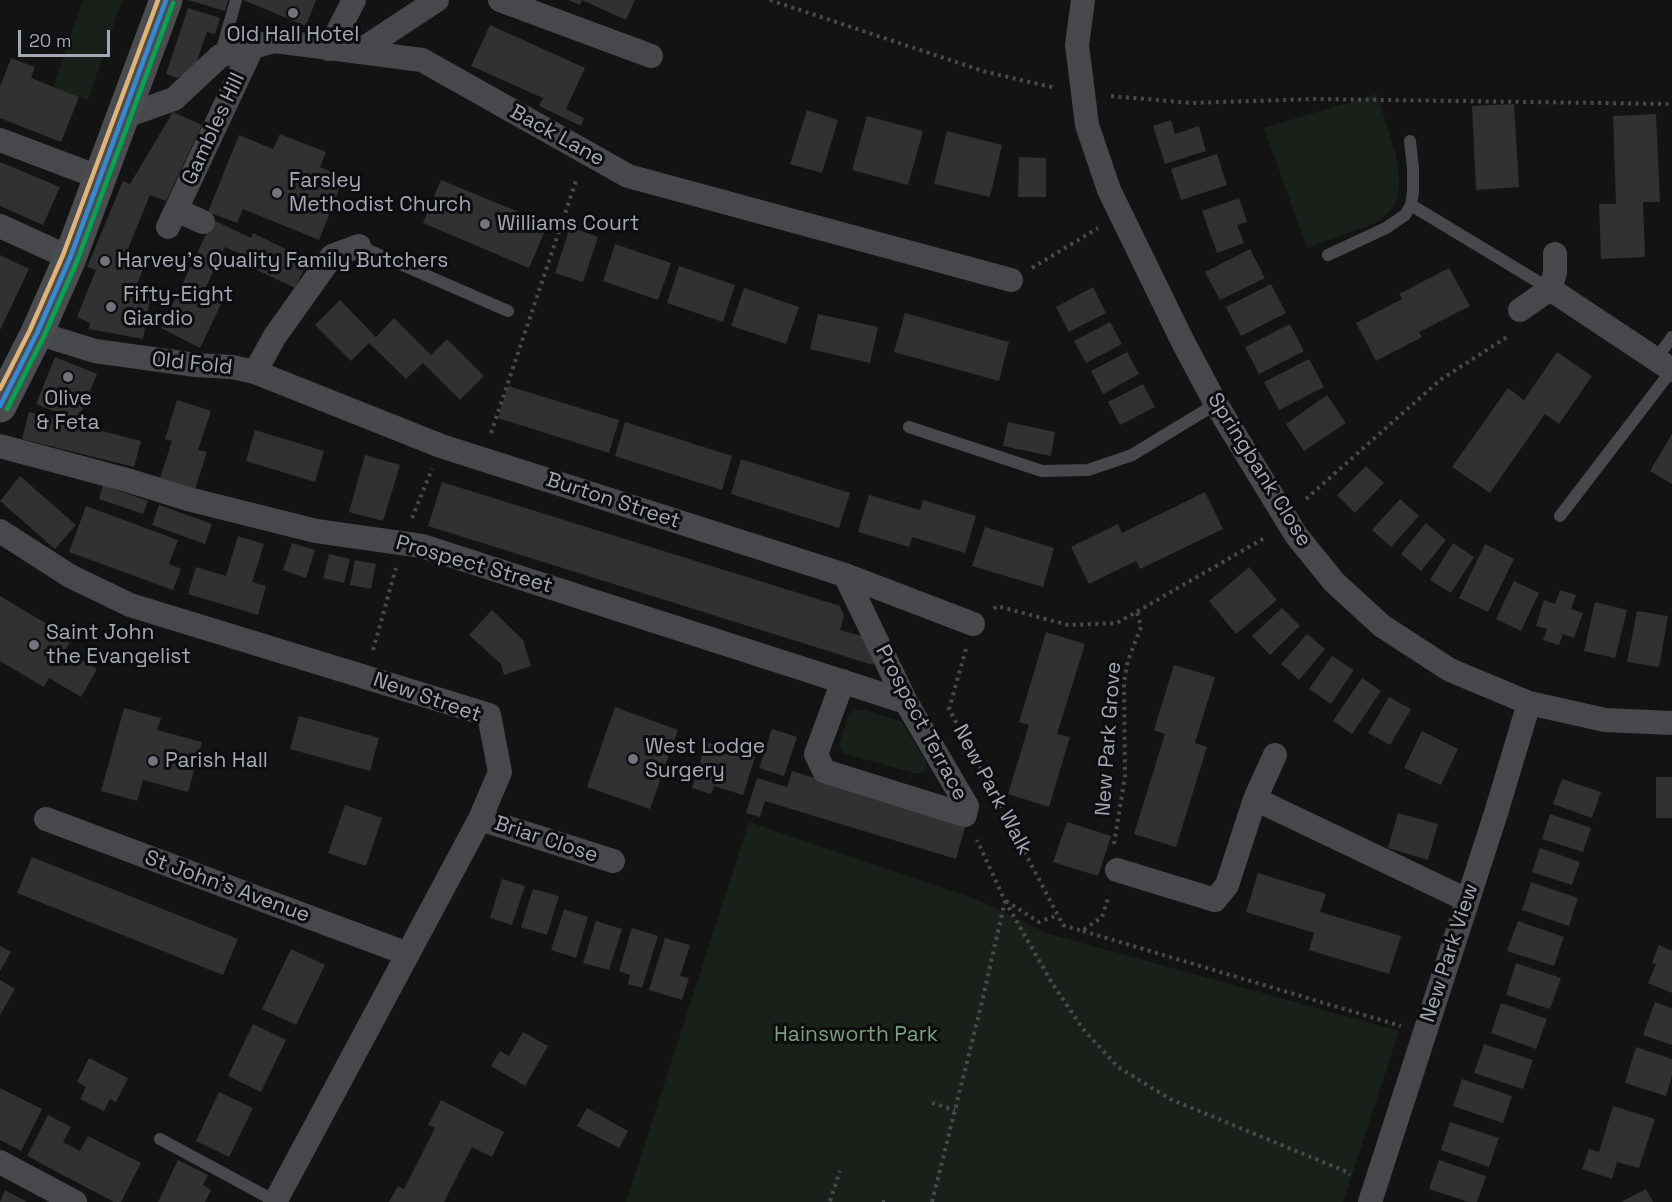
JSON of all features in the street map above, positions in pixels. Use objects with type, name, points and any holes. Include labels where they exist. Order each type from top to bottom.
[{"type":"main road","points":[[3,394],[37,333],[70,258],[166,0]]},
{"type":"street","points":[[329,49],[354,0]]},
{"type":"street","points":[[358,52],[437,0]]},
{"type":"street","points":[[500,0],[651,56]]},
{"type":"street","name":"Springbank Close","points":[[1083,0],[1077,45],[1087,125],[1109,190],[1216,405],[1296,536],[1334,582],[1382,626],[1450,670],[1529,703],[1605,720],[1672,723]]},
{"type":"street","name":"Back Lane","points":[[123,117],[174,99],[220,56],[275,40],[422,60],[628,176],[1011,280]]},
{"type":"street","name":"Gambles Hill","points":[[203,222],[172,218],[252,48]]},
{"type":"street","points":[[0,140],[101,178]]},
{"type":"street","points":[[0,226],[70,258]]},
{"type":"street","name":"Old Fold","points":[[37,333],[95,351],[172,362],[232,367],[255,372],[275,336],[332,256],[359,246]]},
{"type":"street","points":[[1520,310],[1550,289],[1555,273],[1555,254]]},
{"type":"street","points":[[1550,289],[1667,366]]},
{"type":"street","name":"Burton Street","points":[[255,372],[441,446],[845,575],[973,624]]},
{"type":"street","name":"Prospect Street","points":[[0,446],[188,499],[305,528],[422,546],[906,702]]},
{"type":"street","name":"New Street","points":[[0,531],[70,576],[130,605],[489,716],[500,772],[480,819],[275,1202]]},
{"type":"street","name":"Prospect Terrace","points":[[843,681],[816,754],[824,771],[965,814],[967,806],[906,702],[845,575]]},
{"type":"street","name":"New Park View","points":[[1370,1200],[1529,703]]},
{"type":"street","points":[[1117,870],[1215,900],[1227,885],[1255,799],[1275,755]]},
{"type":"street","points":[[1255,799],[1467,900]]},
{"type":"street","name":"St John's Avenue","points":[[46,819],[408,954]]},
{"type":"street","name":"Briar Close","points":[[480,819],[613,861]]},
{"type":"street","points":[[0,1162],[75,1202]]},
{"type":"lane","points":[[220,56],[236,0]]},
{"type":"lane","points":[[1328,255],[1386,228],[1405,215],[1411,205],[1413,168],[1410,141]]},
{"type":"lane","points":[[1411,205],[1550,289]]},
{"type":"lane","points":[[359,246],[508,311]]},
{"type":"lane","points":[[1560,516],[1667,366],[1672,337]]},
{"type":"lane","points":[[909,428],[1042,471],[1088,470],[1132,454],[1216,405]]},
{"type":"lane","points":[[160,1138],[275,1202]]},
{"type":"path","points":[[771,0],[986,72],[1083,93],[1191,103],[1314,99],[1672,104]]},
{"type":"path","points":[[482,459],[586,152]]},
{"type":"path","points":[[1011,280],[1121,215]]},
{"type":"path","points":[[973,624],[997,606],[1068,625],[1117,624],[1263,539],[1288,521],[1306,499],[1431,387],[1516,330],[1520,310]]},
{"type":"path","points":[[366,677],[403,542],[441,446]]},
{"type":"path","name":"New Park Grove","points":[[1117,870],[1114,844],[1125,776],[1124,682],[1128,660],[1141,627],[1137,612]]},
{"type":"path","name":"New Park Walk","points":[[973,624],[949,709],[987,781]]},
{"type":"path","name":"New Park Walk","points":[[993,791],[1063,925],[1423,1033]]},
{"type":"path","points":[[965,814],[1024,938],[1083,1029],[1118,1067],[1170,1099],[1347,1172],[1370,1200]]},
{"type":"path","points":[[1082,931],[1102,917],[1117,870]]},
{"type":"path","points":[[1005,901],[1039,922],[1058,915]]},
{"type":"path","points":[[932,1202],[1005,901]]},
{"type":"path","points":[[932,1103],[955,1110]]},
{"type":"path","points":[[831,1202],[840,1171]]},
{"type":"green space","points":[[83,0],[122,0],[88,100],[53,87]]},
{"type":"green space","points":[[1377,94],[1395,152],[1399,176],[1398,199],[1390,211],[1376,223],[1307,248],[1264,128]]},
{"type":"green space","points":[[855,710],[864,710],[901,721],[926,762],[927,768],[922,773],[914,773],[846,754],[841,750],[839,744],[849,714]]},
{"type":"green space","name":"Hainsworth Park","points":[[749,822],[978,900],[1046,933],[1399,1031],[1343,1202],[626,1202]]},
{"type":"building","points":[[188,0],[228,0],[225,11]]},
{"type":"building","name":"Old Hall Hotel","points":[[243,0],[316,0],[306,26]]},
{"type":"building","points":[[568,0],[582,0],[580,5]]},
{"type":"building","points":[[582,0],[635,0],[626,20]]},
{"type":"building","points":[[188,8],[220,18],[215,34],[207,32],[194,69],[177,78],[166,74]]},
{"type":"building","points":[[490,25],[585,68],[566,109],[584,118],[581,126],[539,106],[543,98],[471,66]]},
{"type":"building","points":[[11,58],[35,67],[31,78],[79,97],[61,142],[0,118],[0,87]]},
{"type":"building","points":[[1514,104],[1519,187],[1476,190],[1472,106]]},
{"type":"building","points":[[807,110],[838,120],[822,173],[790,164]]},
{"type":"building","points":[[173,112],[202,125],[166,201],[150,195],[125,256],[145,264],[133,295],[150,298],[143,339],[89,329],[90,323],[77,317],[96,270],[87,267],[123,181],[130,184]]},
{"type":"building","points":[[1656,114],[1660,202],[1643,202],[1645,257],[1601,259],[1599,204],[1616,204],[1613,116]]},
{"type":"building","points":[[867,116],[923,131],[908,185],[852,170]]},
{"type":"building","points":[[1171,120],[1175,134],[1199,126],[1206,151],[1165,164],[1153,126]]},
{"type":"building","points":[[947,131],[1002,145],[990,197],[934,184]]},
{"type":"building","name":"Farsley Methodist Church","points":[[280,134],[326,152],[320,167],[344,177],[319,240],[243,209],[237,223],[208,212],[239,135],[273,149]]},
{"type":"building","points":[[1217,154],[1227,185],[1181,200],[1171,169]]},
{"type":"building","points":[[1019,157],[1046,158],[1046,197],[1018,197]]},
{"type":"building","points":[[0,162],[60,187],[43,225],[0,206]]},
{"type":"building","name":"Williams Court","points":[[441,180],[548,224],[529,268],[423,223]]},
{"type":"building","points":[[1239,198],[1247,222],[1237,225],[1244,243],[1217,253],[1202,211]]},
{"type":"building","points":[[213,220],[251,238],[253,233],[308,260],[295,288],[240,262],[243,255],[225,247],[205,289],[224,298],[200,348],[161,328]]},
{"type":"building","points":[[570,227],[598,237],[583,282],[555,273]]},
{"type":"building","points":[[615,244],[671,263],[658,300],[603,281]]},
{"type":"building","points":[[1250,249],[1265,278],[1220,300],[1205,272]]},
{"type":"building","points":[[0,255],[29,269],[0,330]]},
{"type":"building","points":[[679,266],[735,285],[723,322],[667,303]]},
{"type":"building","points":[[1449,268],[1470,306],[1419,332],[1422,337],[1376,361],[1356,323],[1402,299],[1399,294]]},
{"type":"building","points":[[1271,284],[1286,313],[1241,336],[1226,307]]},
{"type":"building","points":[[1093,287],[1106,313],[1069,332],[1056,307]]},
{"type":"building","points":[[744,288],[799,307],[786,344],[731,326]]},
{"type":"building","points":[[340,300],[376,337],[394,318],[431,355],[447,339],[484,376],[460,400],[423,363],[406,379],[369,343],[351,361],[315,325]]},
{"type":"building","points":[[905,313],[1009,342],[999,381],[894,352]]},
{"type":"building","points":[[818,314],[878,327],[870,363],[810,349]]},
{"type":"building","points":[[1110,322],[1122,344],[1086,363],[1074,341]]},
{"type":"building","points":[[1290,324],[1304,351],[1259,374],[1245,347]]},
{"type":"building","points":[[1127,352],[1139,374],[1103,394],[1091,371]]},
{"type":"building","points":[[1557,352],[1592,376],[1559,424],[1545,414],[1490,493],[1452,467],[1508,388],[1524,400]]},
{"type":"building","points":[[55,357],[97,374],[78,421],[36,404]]},
{"type":"building","points":[[1309,359],[1324,387],[1279,410],[1264,382]]},
{"type":"building","points":[[1143,384],[1155,407],[1120,425],[1108,402]]},
{"type":"building","points":[[508,386],[619,420],[609,453],[498,418]]},
{"type":"building","points":[[1327,395],[1346,423],[1304,451],[1286,424]]},
{"type":"building","points":[[177,400],[211,411],[198,450],[207,452],[195,489],[160,478],[172,441],[165,439]]},
{"type":"building","points":[[29,412],[141,441],[134,467],[22,439]]},
{"type":"building","points":[[625,422],[732,456],[722,490],[615,456]]},
{"type":"building","points":[[1008,422],[1055,432],[1051,456],[1003,446]]},
{"type":"building","points":[[255,430],[324,451],[315,482],[246,461]]},
{"type":"building","points":[[1672,434],[1672,484],[1650,471]]},
{"type":"building","points":[[365,455],[400,465],[383,521],[349,512]]},
{"type":"building","points":[[741,459],[850,493],[839,528],[731,494]]},
{"type":"building","points":[[1366,466],[1384,483],[1355,513],[1337,495]]},
{"type":"building","points":[[20,476],[76,525],[55,549],[0,501]]},
{"type":"building","points":[[442,482],[840,606],[844,616],[840,630],[865,637],[876,654],[873,665],[428,526]]},
{"type":"building","points":[[103,485],[148,501],[143,514],[99,499]]},
{"type":"building","points":[[1205,492],[1223,529],[1140,569],[1136,561],[1089,584],[1071,547],[1118,524],[1122,533]]},
{"type":"building","points":[[869,495],[920,510],[923,500],[976,516],[965,553],[912,537],[909,547],[858,532]]},
{"type":"building","points":[[1400,499],[1419,516],[1391,547],[1372,530]]},
{"type":"building","points":[[159,505],[212,524],[205,544],[152,525]]},
{"type":"building","points":[[86,506],[178,540],[169,564],[181,569],[173,590],[69,552]]},
{"type":"building","points":[[1426,523],[1446,540],[1421,571],[1401,554]]},
{"type":"building","points":[[985,527],[1054,548],[1043,587],[972,566]]},
{"type":"building","points":[[238,536],[264,544],[252,582],[266,586],[258,615],[188,594],[196,567],[226,576]]},
{"type":"building","points":[[292,543],[315,550],[306,578],[283,570]]},
{"type":"building","points":[[1453,543],[1474,557],[1451,593],[1430,580]]},
{"type":"building","points":[[1485,544],[1514,559],[1488,612],[1459,598]]},
{"type":"building","points":[[329,554],[350,559],[344,583],[323,578]]},
{"type":"building","points":[[355,560],[376,564],[371,589],[350,585]]},
{"type":"building","points":[[1249,567],[1277,600],[1236,634],[1209,601]]},
{"type":"building","points":[[1514,581],[1539,593],[1521,631],[1496,619]]},
{"type":"building","points":[[1560,590],[1576,595],[1571,609],[1583,613],[1574,638],[1563,634],[1559,645],[1543,640],[1547,629],[1536,626],[1544,600],[1555,604]]},
{"type":"building","name":"Saint John the Evangelist","points":[[0,596],[72,639],[65,650],[97,669],[81,697],[49,678],[44,687],[0,661]]},
{"type":"building","points":[[1595,602],[1627,610],[1615,658],[1584,651]]},
{"type":"building","points":[[1282,608],[1300,626],[1270,655],[1252,636]]},
{"type":"building","points":[[492,610],[523,640],[531,666],[504,675],[501,664],[469,635]]},
{"type":"building","points":[[1637,611],[1668,616],[1659,667],[1627,662]]},
{"type":"building","points":[[1046,632],[1085,644],[1057,734],[1070,737],[1049,807],[1008,794],[1029,725],[1019,722]]},
{"type":"building","points":[[1307,634],[1325,649],[1299,680],[1281,664]]},
{"type":"building","points":[[1332,656],[1354,670],[1331,704],[1309,689]]},
{"type":"building","points":[[1174,665],[1215,677],[1195,743],[1207,747],[1176,847],[1134,834],[1165,734],[1154,730]]},
{"type":"building","points":[[1362,678],[1381,691],[1352,734],[1333,721]]},
{"type":"building","points":[[1389,697],[1411,709],[1390,745],[1368,733]]},
{"type":"building","name":"West Lodge Surgery","points":[[615,707],[678,730],[650,809],[587,787]]},
{"type":"building","name":"Parish Hall","points":[[124,708],[161,718],[157,730],[202,742],[188,792],[143,780],[137,801],[101,791]]},
{"type":"building","points":[[299,716],[379,738],[370,771],[290,749]]},
{"type":"building","points":[[772,729],[797,737],[784,776],[759,768]]},
{"type":"building","points":[[1422,731],[1458,749],[1441,785],[1404,768]]},
{"type":"building","points":[[706,742],[755,757],[743,795],[714,786],[711,794],[692,788]]},
{"type":"building","points":[[792,771],[966,824],[956,859],[765,801],[760,817],[746,813],[757,778],[787,787]]},
{"type":"building","points":[[1656,777],[1672,777],[1672,818],[1656,818]]},
{"type":"building","points":[[1562,779],[1601,792],[1592,818],[1553,804]]},
{"type":"building","points":[[345,805],[382,818],[366,866],[328,853]]},
{"type":"building","points":[[1398,813],[1438,824],[1428,860],[1388,848]]},
{"type":"building","points":[[1550,814],[1591,828],[1583,852],[1542,839]]},
{"type":"building","points":[[1067,822],[1111,836],[1098,876],[1053,862]]},
{"type":"building","points":[[1540,848],[1580,862],[1572,885],[1532,872]]},
{"type":"building","points":[[32,857],[238,939],[223,975],[17,893]]},
{"type":"building","points":[[1258,873],[1326,894],[1320,912],[1401,936],[1389,974],[1309,950],[1314,933],[1246,912]]},
{"type":"building","points":[[502,879],[525,886],[512,925],[490,918]]},
{"type":"building","points":[[1531,882],[1578,898],[1569,926],[1522,910]]},
{"type":"building","points":[[533,889],[559,896],[547,935],[521,927]]},
{"type":"building","points":[[564,909],[588,917],[576,958],[551,950]]},
{"type":"building","points":[[596,921],[622,929],[609,970],[583,963]]},
{"type":"building","points":[[1518,921],[1564,937],[1554,966],[1507,951]]},
{"type":"building","points":[[632,928],[658,936],[642,988],[628,984],[630,975],[619,971]]},
{"type":"building","points":[[665,938],[690,945],[680,976],[689,978],[682,1000],[649,990]]},
{"type":"building","points":[[1659,945],[1672,951],[1672,993],[1648,983],[1656,964],[1652,963]]},
{"type":"building","points":[[0,946],[11,952],[0,971]]},
{"type":"building","points":[[291,949],[325,965],[296,1025],[262,1009]]},
{"type":"building","points":[[1516,963],[1561,978],[1550,1009],[1506,995]]},
{"type":"building","points":[[0,980],[15,989],[0,1015]]},
{"type":"building","points":[[1655,1002],[1672,1008],[1672,1045],[1643,1035]]},
{"type":"building","points":[[1501,1003],[1547,1019],[1536,1049],[1491,1033]]},
{"type":"building","points":[[253,1024],[286,1040],[261,1092],[228,1076]]},
{"type":"building","points":[[523,1032],[548,1046],[525,1086],[491,1066],[500,1051],[509,1056]]},
{"type":"building","points":[[1484,1044],[1533,1060],[1523,1089],[1474,1073]]},
{"type":"building","points":[[1636,1047],[1672,1059],[1672,1076],[1666,1096],[1625,1083]]},
{"type":"building","points":[[89,1058],[128,1078],[116,1102],[110,1099],[104,1111],[80,1099],[86,1087],[77,1082]]},
{"type":"building","points":[[1462,1079],[1512,1096],[1503,1123],[1453,1106]]},
{"type":"building","points":[[0,1088],[42,1109],[21,1151],[0,1140]]},
{"type":"building","points":[[219,1092],[253,1108],[229,1157],[196,1141]]},
{"type":"building","points":[[441,1100],[504,1132],[492,1157],[472,1147],[444,1202],[389,1202],[398,1186],[404,1189],[435,1128],[428,1125]]},
{"type":"building","points":[[1613,1106],[1655,1119],[1639,1168],[1617,1162],[1612,1179],[1582,1169],[1589,1149],[1599,1152]]},
{"type":"building","points":[[587,1108],[628,1131],[619,1148],[577,1126]]},
{"type":"building","points":[[48,1115],[71,1127],[63,1142],[80,1151],[88,1136],[141,1163],[121,1202],[114,1202],[27,1156]]},
{"type":"building","points":[[1450,1122],[1499,1138],[1489,1167],[1441,1150]]},
{"type":"building","points":[[178,1160],[208,1175],[203,1185],[211,1190],[205,1202],[158,1202]]},
{"type":"building","points":[[1439,1160],[1486,1176],[1477,1202],[1469,1202],[1429,1189]]},
{"type":"building","points":[[1646,1189],[1653,1202],[1621,1202]]},
{"type":"building","points":[[5,1190],[27,1202],[0,1202]]},
{"type":"transit line","points":[[0,389],[30,330],[63,255],[158,0]]},
{"type":"transit line","points":[[0,406],[37,333],[70,258],[166,0]]},
{"type":"transit line","points":[[7,409],[44,336],[77,261],[173,3]]},
{"type":"place","name":"Old Hall Hotel","points":[[293,13]]},
{"type":"place","name":"Farsley Methodist Church","points":[[277,193]]},
{"type":"place","name":"Williams Court","points":[[485,224]]},
{"type":"place","name":"Harvey's Quality Family Butchers","points":[[105,261]]},
{"type":"place","name":"Fifty-Eight Giardio","points":[[111,307]]},
{"type":"place","name":"Olive & Feta","points":[[68,377]]},
{"type":"place","name":"Saint John the Evangelist","points":[[34,645]]},
{"type":"place","name":"West Lodge Surgery","points":[[633,759]]},
{"type":"place","name":"Parish Hall","points":[[153,761]]}]
